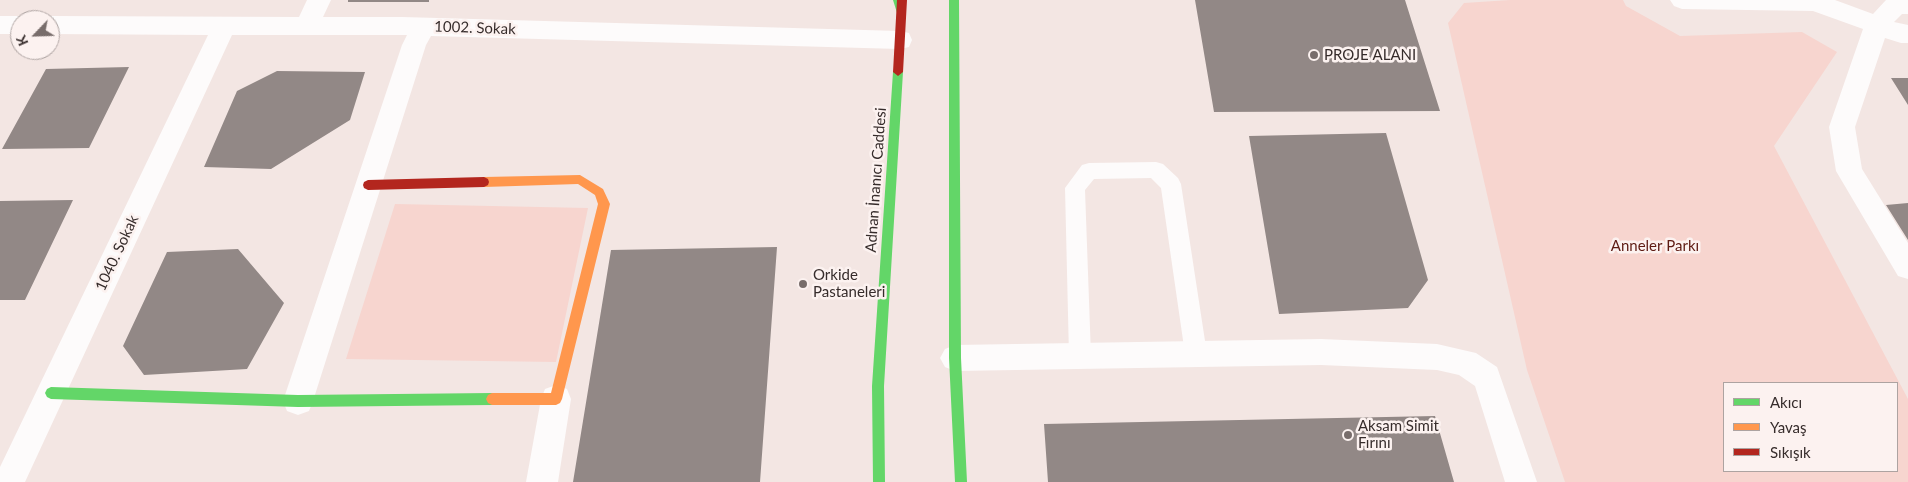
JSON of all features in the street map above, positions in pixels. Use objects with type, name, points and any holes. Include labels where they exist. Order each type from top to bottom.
[{"type":"main road","points":[[898,0],[902,13]]},
{"type":"main road","name":"Adnan İnanıcı Caddesi","points":[[879,482],[878,386],[902,0]]},
{"type":"main road","points":[[954,0],[955,358],[962,482]]},
{"type":"main road","points":[[51,393],[298,401],[556,399],[604,204],[599,192],[580,180],[368,185]]},
{"type":"street","points":[[307,25],[319,0]]},
{"type":"street","points":[[1682,0],[1815,2],[1901,34],[1908,34]]},
{"type":"street","points":[[1908,5],[1896,5],[1878,25],[1842,127],[1849,171],[1908,267]]},
{"type":"street","name":"1002. Sokak","points":[[60,25],[226,24],[424,27],[900,40]]},
{"type":"street","name":"1040. Sokak","points":[[9,482],[226,24]]},
{"type":"street","points":[[298,401],[414,45],[424,27]]},
{"type":"street","points":[[955,358],[1322,352],[1437,357],[1466,363],[1487,377],[1520,482]]},
{"type":"street","points":[[542,482],[556,399]]},
{"type":"lane","points":[[1080,356],[1074,188],[1089,171],[1156,170],[1171,184],[1196,354]]},
{"type":"green space","name":"Anneler Parkı","points":[[1510,0],[1623,0],[1626,6],[1680,36],[1802,32],[1837,52],[1774,146],[1908,399],[1908,482],[1565,482],[1527,370],[1448,23],[1464,3]]},
{"type":"green space","points":[[395,204],[588,208],[556,362],[346,359]]},
{"type":"building","points":[[348,0],[429,0],[429,2],[348,2]]},
{"type":"building","name":"PROJE ALANI","points":[[1195,0],[1405,0],[1440,111],[1214,112]]},
{"type":"building","points":[[129,67],[89,148],[2,149],[46,69]]},
{"type":"building","points":[[277,71],[365,72],[350,120],[271,169],[204,167],[237,91]]},
{"type":"building","points":[[1891,78],[1908,78],[1908,105]]},
{"type":"building","points":[[1386,133],[1428,280],[1408,308],[1279,314],[1249,136]]},
{"type":"building","points":[[73,200],[25,300],[0,300],[0,201]]},
{"type":"building","points":[[1908,203],[1908,240],[1886,205]]},
{"type":"building","points":[[777,247],[760,482],[573,482],[611,250]]},
{"type":"building","points":[[238,249],[284,303],[247,369],[144,375],[123,346],[167,252]]},
{"type":"building","points":[[1435,416],[1454,482],[1048,482],[1044,424]]},
{"type":"traffic: fast","points":[[898,0],[901,13]]},
{"type":"traffic: fast","points":[[954,0],[955,358],[961,482]]},
{"type":"traffic: fast","points":[[879,482],[878,386],[898,72]]},
{"type":"traffic: fast","points":[[51,393],[298,401],[492,399]]},
{"type":"traffic: slow","points":[[484,182],[580,179],[599,192],[604,204],[556,399],[492,399]]},
{"type":"traffic: jam","points":[[898,72],[902,0]]},
{"type":"traffic: jam","points":[[368,185],[484,182]]},
{"type":"place","name":"PROJE ALANI","points":[[1314,55]]},
{"type":"place","name":"Orkide Pastaneleri","points":[[803,284]]},
{"type":"place","name":"Aksam Simit Fırını","points":[[1348,435]]}]
